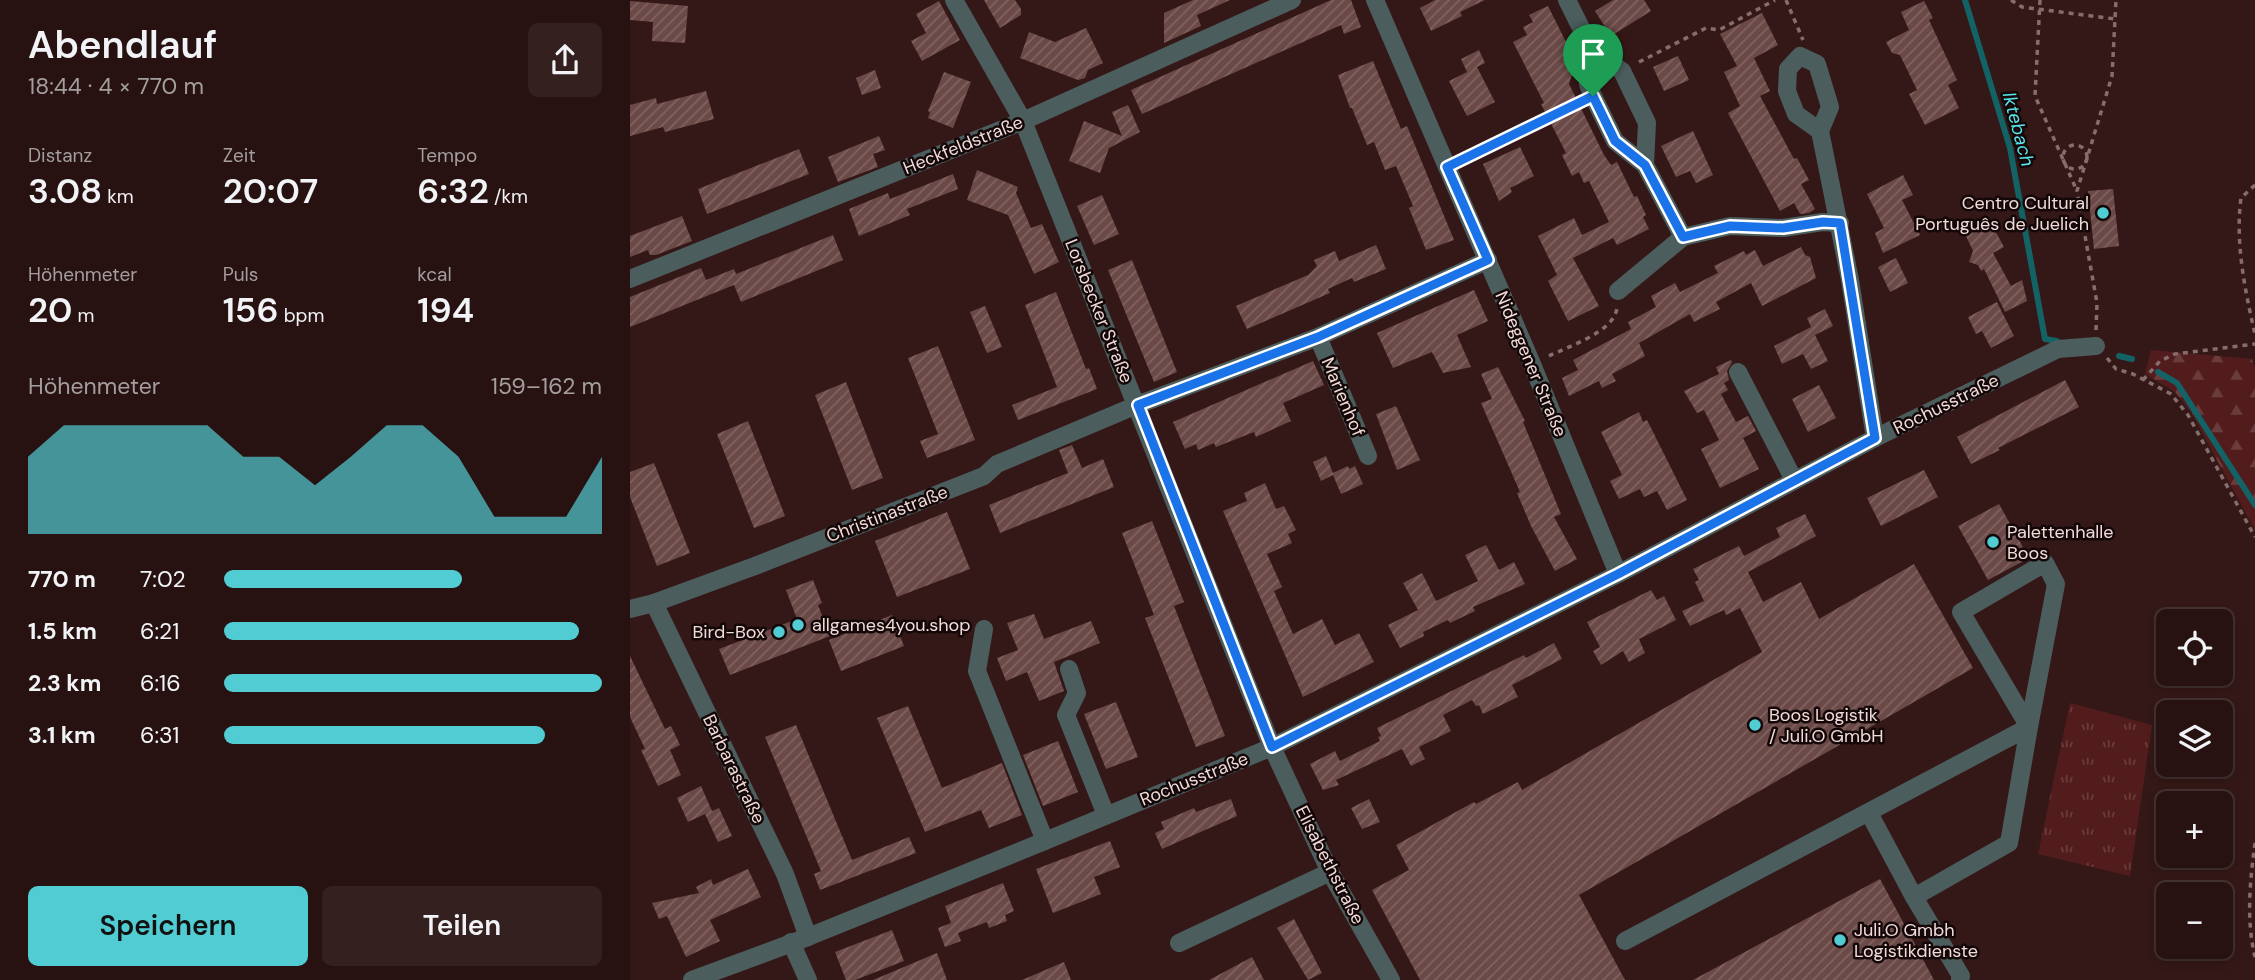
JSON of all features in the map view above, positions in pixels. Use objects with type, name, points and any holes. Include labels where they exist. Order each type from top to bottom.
[{"type":"street","name":"Lorsbecker Straße","points":[[954,0],[1023,121],[1272,747]]},
{"type":"street","name":"Heckfeldstraße","points":[[630,279],[1023,121],[1292,0]]},
{"type":"street","name":"Nideggener Straße","points":[[1375,0],[1488,260],[1618,574]]},
{"type":"street","points":[[1567,0],[1594,52],[1622,71],[1647,123],[1645,165]]},
{"type":"street","points":[[1594,52],[1588,84],[1593,96],[1615,141],[1645,165],[1683,237]]},
{"type":"street","points":[[1820,131],[1796,114],[1787,91],[1788,69],[1800,56],[1817,64],[1830,107],[1820,131],[1840,223],[1875,438]]},
{"type":"street","points":[[1618,292],[1683,237],[1730,226],[1783,228],[1823,222],[1840,223]]},
{"type":"street","name":"Christinastraße","points":[[630,609],[654,603],[984,476],[997,464],[1138,405],[1318,337],[1488,260]]},
{"type":"street","name":"Marienhof","points":[[1318,337],[1368,456]]},
{"type":"street","name":"Rochusstraße","points":[[692,980],[808,937],[1272,747],[1618,574],[1875,438],[2059,349],[2096,346]]},
{"type":"street","points":[[1738,372],[1794,480]]},
{"type":"street","points":[[1914,897],[2009,843],[2056,584],[2045,563],[1961,612],[2029,727]]},
{"type":"street","name":"Barbarastraße","points":[[654,603],[785,874],[808,937]]},
{"type":"street","points":[[984,629],[977,671],[1045,841]]},
{"type":"street","points":[[1069,669],[1077,693],[1066,715],[1106,815]]},
{"type":"street","points":[[1625,942],[2029,727]]},
{"type":"street","name":"Elisabethstraße","points":[[1272,747],[1330,872],[1391,980]]},
{"type":"street","points":[[1869,813],[1961,976],[1960,980]]},
{"type":"street","points":[[1179,943],[1330,872]]},
{"type":"street","points":[[791,942],[808,980]]},
{"type":"path","points":[[1622,71],[1706,29],[1719,30],[1775,0]]},
{"type":"path","points":[[1786,0],[1803,42],[1800,56]]},
{"type":"path","points":[[2011,0],[2022,8],[2115,19]]},
{"type":"path","points":[[2040,0],[2035,96],[2077,191],[2097,303],[2096,346],[2116,369],[2171,394],[2188,415],[2255,537]]},
{"type":"path","points":[[2077,191],[2112,76],[2116,0]]},
{"type":"path","points":[[1447,167],[1593,96]]},
{"type":"path","points":[[2074,146],[2083,149],[2087,159],[2083,166],[2075,169],[2066,166],[2063,153],[2074,146]]},
{"type":"path","points":[[2255,186],[2241,198],[2239,214],[2245,278],[2255,334]]},
{"type":"path","points":[[1532,364],[1602,330],[1616,313],[1618,292]]},
{"type":"path","points":[[2143,380],[2160,360],[2175,354],[2255,344]]},
{"type":"path","points":[[2255,843],[2251,870],[2250,916],[2255,957]]},
{"type":"green space","points":[[2151,350],[2252,359],[2255,369],[2255,530],[2192,414],[2175,392],[2145,374]]},
{"type":"green space","points":[[2070,703],[2152,725],[2130,876],[2038,854]]},
{"type":"building","points":[[984,0],[1015,0],[1021,9],[1021,15],[1000,28]]},
{"type":"building","points":[[1193,0],[1230,0],[1197,15],[1201,26],[1164,43],[1164,13]]},
{"type":"building","points":[[1331,0],[1351,0],[1361,27],[1344,34],[1341,25],[1142,114],[1131,90]]},
{"type":"building","points":[[1435,0],[1485,0],[1460,12],[1462,16],[1431,31],[1420,8]]},
{"type":"building","points":[[1613,0],[1644,0],[1651,11],[1611,36],[1595,11]]},
{"type":"building","points":[[630,1],[688,6],[685,43],[652,41],[653,22],[630,20]]},
{"type":"building","points":[[939,1],[960,40],[922,61],[911,41],[926,33],[916,14]]},
{"type":"building","points":[[1924,1],[1933,18],[1929,20],[1957,80],[1948,85],[1959,108],[1925,125],[1909,94],[1917,90],[1900,55],[1892,53],[1886,42],[1909,30],[1901,12]]},
{"type":"building","points":[[1548,6],[1571,52],[1567,54],[1574,68],[1569,84],[1604,155],[1611,165],[1617,162],[1634,197],[1637,196],[1649,229],[1617,245],[1613,238],[1573,258],[1599,306],[1568,321],[1548,281],[1557,275],[1538,236],[1574,218],[1582,235],[1609,222],[1589,181],[1584,183],[1579,172],[1572,176],[1562,155],[1566,153],[1541,104],[1544,103],[1513,42],[1527,35],[1523,27],[1533,22],[1529,15]]},
{"type":"building","points":[[1762,13],[1778,45],[1754,58],[1770,91],[1760,96],[1794,159],[1797,158],[1809,180],[1801,184],[1815,209],[1809,213],[1800,214],[1794,203],[1780,211],[1728,113],[1740,106],[1724,72],[1737,66],[1720,34]]},
{"type":"building","points":[[1086,28],[1103,63],[1088,70],[1085,78],[1078,80],[1020,58],[1029,32],[1055,42]]},
{"type":"building","points":[[1479,50],[1485,63],[1477,67],[1495,102],[1467,116],[1449,81],[1467,72],[1461,59]]},
{"type":"building","points":[[1678,56],[1689,80],[1664,91],[1653,67]]},
{"type":"building","points":[[1373,61],[1401,129],[1407,126],[1454,240],[1426,250],[1409,208],[1413,206],[1396,166],[1385,170],[1374,142],[1367,145],[1350,108],[1338,75]]},
{"type":"building","points":[[875,70],[881,88],[862,95],[856,78]]},
{"type":"building","points":[[944,72],[971,82],[953,128],[928,118],[928,111]]},
{"type":"building","points":[[706,91],[714,119],[665,132],[663,127],[630,136],[630,105],[656,98],[657,104]]},
{"type":"building","points":[[1128,105],[1140,132],[1109,148],[1100,173],[1069,161],[1084,121],[1122,136],[1112,112]]},
{"type":"building","points":[[1693,131],[1713,175],[1696,183],[1690,171],[1676,177],[1661,146]]},
{"type":"building","points":[[879,136],[885,150],[873,154],[878,167],[838,182],[828,157]]},
{"type":"building","points":[[1520,147],[1534,176],[1510,188],[1512,192],[1499,201],[1483,164]]},
{"type":"building","points":[[799,149],[809,174],[707,214],[698,189]]},
{"type":"building","points":[[977,170],[1018,187],[1016,193],[1031,228],[1042,224],[1059,262],[1034,274],[1008,215],[967,200]]},
{"type":"building","points":[[953,174],[958,189],[907,209],[910,215],[859,236],[849,209],[888,193],[890,199]]},
{"type":"building","points":[[1903,175],[1913,195],[1902,200],[1920,235],[1883,253],[1875,233],[1884,228],[1867,194]]},
{"type":"building","points":[[2113,189],[2119,246],[2094,249],[2088,191]]},
{"type":"building","points":[[1102,195],[1119,234],[1094,245],[1077,206]]},
{"type":"building","points":[[682,216],[692,241],[656,255],[650,255],[648,250],[630,257],[630,236]]},
{"type":"building","points":[[1991,223],[2004,247],[1993,253],[2011,286],[2022,280],[2027,301],[2005,312],[1984,269],[1981,271],[1978,265],[1969,262],[1973,251],[1966,236]]},
{"type":"building","points":[[833,235],[843,260],[741,302],[734,285],[630,327],[630,297],[701,268],[706,280],[734,269],[736,274]]},
{"type":"building","points":[[1376,245],[1386,269],[1354,282],[1352,278],[1328,289],[1330,293],[1247,329],[1236,306],[1308,275],[1317,266],[1314,260],[1335,251],[1339,261]]},
{"type":"building","points":[[1801,247],[1805,255],[1810,257],[1816,278],[1762,306],[1751,283],[1716,302],[1720,309],[1694,322],[1690,314],[1639,343],[1645,356],[1612,374],[1616,381],[1602,388],[1599,381],[1569,396],[1562,378],[1578,370],[1573,360],[1631,329],[1628,322],[1656,307],[1651,296],[1675,283],[1680,292],[1718,273],[1714,266],[1744,251],[1746,255],[1755,250],[1763,266]]},
{"type":"building","points":[[1896,258],[1908,283],[1890,292],[1878,267]]},
{"type":"building","points":[[1132,260],[1177,372],[1154,382],[1108,270]]},
{"type":"building","points":[[1474,290],[1488,321],[1457,335],[1471,367],[1443,373],[1432,352],[1393,368],[1377,333]]},
{"type":"building","points":[[1056,292],[1086,369],[1089,368],[1097,389],[1018,420],[1012,405],[1057,387],[1025,305]]},
{"type":"building","points":[[1997,302],[2014,336],[1991,348],[1982,331],[1976,334],[1968,317]]},
{"type":"building","points":[[985,306],[1002,347],[987,353],[970,312]]},
{"type":"building","points":[[1825,309],[1833,326],[1815,335],[1828,361],[1811,369],[1803,354],[1782,364],[1774,346],[1811,327],[1807,318]]},
{"type":"building","points":[[938,346],[975,440],[927,458],[920,441],[938,434],[908,358]]},
{"type":"building","points":[[1731,360],[1727,371],[1729,380],[1724,383],[1728,390],[1721,394],[1736,422],[1748,416],[1756,431],[1743,438],[1759,469],[1720,488],[1701,449],[1719,440],[1704,410],[1697,413],[1684,391],[1719,374],[1716,367]]},
{"type":"building","points":[[1313,361],[1324,385],[1283,403],[1291,421],[1256,437],[1254,432],[1216,447],[1214,443],[1198,450],[1196,444],[1185,449],[1173,422]]},
{"type":"building","points":[[1498,367],[1525,421],[1523,422],[1561,514],[1554,517],[1577,559],[1555,571],[1531,526],[1517,493],[1520,492],[1481,403],[1492,399],[1481,374]]},
{"type":"building","points":[[2065,380],[2079,407],[1971,464],[1957,437]]},
{"type":"building","points":[[846,382],[883,478],[852,490],[815,395]]},
{"type":"building","points":[[1819,385],[1836,418],[1808,432],[1792,399]]},
{"type":"building","points":[[1396,406],[1420,460],[1397,470],[1376,414]]},
{"type":"building","points":[[1639,412],[1643,422],[1647,420],[1687,500],[1667,510],[1657,491],[1644,497],[1640,489],[1619,499],[1610,481],[1622,475],[1601,432]]},
{"type":"building","points":[[748,421],[785,516],[754,528],[717,434]]},
{"type":"building","points":[[1072,445],[1082,468],[1103,459],[1114,487],[1000,533],[989,505],[1068,473],[1059,450]]},
{"type":"building","points":[[1326,456],[1333,473],[1348,466],[1349,469],[1355,466],[1363,484],[1341,494],[1333,475],[1321,481],[1313,462]]},
{"type":"building","points":[[654,463],[690,553],[657,566],[630,497],[630,472]]},
{"type":"building","points":[[1924,470],[1938,497],[1881,526],[1867,498]]},
{"type":"building","points":[[1265,483],[1276,509],[1284,506],[1296,530],[1288,534],[1292,543],[1267,554],[1282,587],[1274,591],[1293,634],[1322,619],[1335,645],[1359,633],[1374,662],[1303,697],[1223,511],[1247,501],[1244,493]]},
{"type":"building","name":"Palettenhalle Boos","points":[[1999,504],[2029,558],[1988,580],[1958,526]]},
{"type":"building","points":[[947,512],[970,569],[897,597],[875,541]]},
{"type":"building","name":"Boos Logistik / Juli.O GmbH","points":[[1805,514],[1816,536],[1748,572],[1763,602],[1801,582],[1819,619],[1914,564],[1973,668],[1579,895],[1625,980],[1420,980],[1372,890],[1409,870],[1396,845],[1474,802],[1476,804],[1518,782],[1522,790],[1762,652],[1740,608],[1726,615],[1724,610],[1690,626],[1682,611],[1704,601],[1695,582],[1699,580],[1693,569],[1739,546],[1744,556],[1780,537],[1776,528]]},
{"type":"building","points":[[1152,521],[1184,602],[1174,606],[1225,736],[1196,747],[1145,618],[1154,615],[1122,533]]},
{"type":"building","points":[[1486,545],[1499,570],[1514,562],[1525,584],[1473,607],[1475,611],[1450,623],[1448,620],[1423,632],[1424,636],[1400,648],[1388,625],[1418,610],[1403,583],[1422,573],[1436,601],[1478,581],[1465,555]]},
{"type":"building","points":[[813,580],[822,603],[818,605],[830,636],[730,675],[719,649],[797,619],[786,590]]},
{"type":"building","points":[[1651,590],[1657,600],[1664,596],[1676,620],[1639,639],[1645,653],[1629,662],[1623,651],[1601,665],[1593,651],[1600,647],[1587,622]]},
{"type":"building","points":[[1034,614],[1044,639],[1091,621],[1100,643],[1054,662],[1064,691],[1039,701],[1027,672],[1006,681],[997,658],[1018,650],[1007,623]]},
{"type":"building","points":[[892,615],[904,646],[841,671],[829,640]]},
{"type":"building","points":[[1554,643],[1562,659],[1512,685],[1518,697],[1483,714],[1479,705],[1476,706],[1472,700],[1443,715],[1451,731],[1419,747],[1425,759],[1411,766],[1402,749],[1336,780],[1339,785],[1323,790],[1310,764],[1335,751],[1340,761],[1380,741],[1377,728],[1524,655],[1526,658]]},
{"type":"building","points":[[630,656],[665,729],[671,726],[680,745],[670,750],[681,775],[658,786],[641,750],[645,749],[630,717]]},
{"type":"building","points":[[1116,702],[1138,757],[1106,769],[1084,714]]},
{"type":"building","points":[[908,706],[942,788],[1002,763],[1022,815],[989,828],[981,810],[925,832],[877,718]]},
{"type":"building","points":[[796,725],[852,860],[909,837],[916,853],[820,890],[814,874],[821,871],[765,737]]},
{"type":"building","points":[[1058,741],[1078,792],[1043,806],[1023,755]]},
{"type":"building","points":[[701,786],[712,811],[719,808],[732,836],[718,842],[705,814],[688,822],[677,798]]},
{"type":"building","points":[[1231,799],[1237,816],[1162,849],[1155,833],[1164,829],[1161,822],[1194,808],[1196,812]]},
{"type":"building","points":[[1369,799],[1380,822],[1362,829],[1351,808]]},
{"type":"building","points":[[1110,841],[1120,867],[1094,877],[1101,894],[1053,913],[1036,869]]},
{"type":"building","points":[[748,869],[761,897],[710,920],[720,941],[686,957],[667,916],[659,919],[652,903],[699,893],[696,887],[711,879],[713,885]]},
{"type":"building","name":"Juli.O Gmbh Logistikdienste","points":[[1880,879],[1934,980],[1693,980],[1841,900]]},
{"type":"building","points":[[1003,883],[1014,911],[1005,915],[1007,921],[989,928],[987,922],[958,933],[961,941],[945,947],[938,928],[951,923],[945,906]]},
{"type":"building","points":[[1294,919],[1322,973],[1308,980],[1277,928]]},
{"type":"building","points":[[892,930],[904,961],[855,980],[846,980],[835,952]]},
{"type":"building","points":[[937,953],[947,980],[873,980]]},
{"type":"building","points":[[1252,957],[1264,980],[1209,980]]},
{"type":"building","points":[[1064,962],[1071,980],[1022,980]]},
{"type":"waterway","name":"Iktebach","points":[[1965,0],[2010,148],[2045,339],[2057,341]]},
{"type":"waterway","name":"Iktebach","points":[[2119,356],[2132,359]]},
{"type":"waterway","name":"Iktebach","points":[[2158,372],[2177,383],[2255,505]]},
{"type":"place","name":"Centro Cultural Português de Juelich","points":[[2103,213]]},
{"type":"place","name":"Palettenhalle Boos","points":[[1993,542]]},
{"type":"place","name":"allgames4you.shop","points":[[798,625]]},
{"type":"place","name":"Bird-Box","points":[[779,632]]},
{"type":"place","name":"Boos Logistik / Juli.O GmbH","points":[[1755,725]]},
{"type":"place","name":"Juli.O Gmbh Logistikdienste","points":[[1840,940]]},
{"type":"route","points":[[1593,96],[1615,141],[1645,165],[1683,237],[1730,226],[1783,228],[1823,222],[1840,223],[1875,438],[1618,574],[1272,747],[1138,405],[1318,337],[1488,260],[1447,167],[1593,96]]}]
